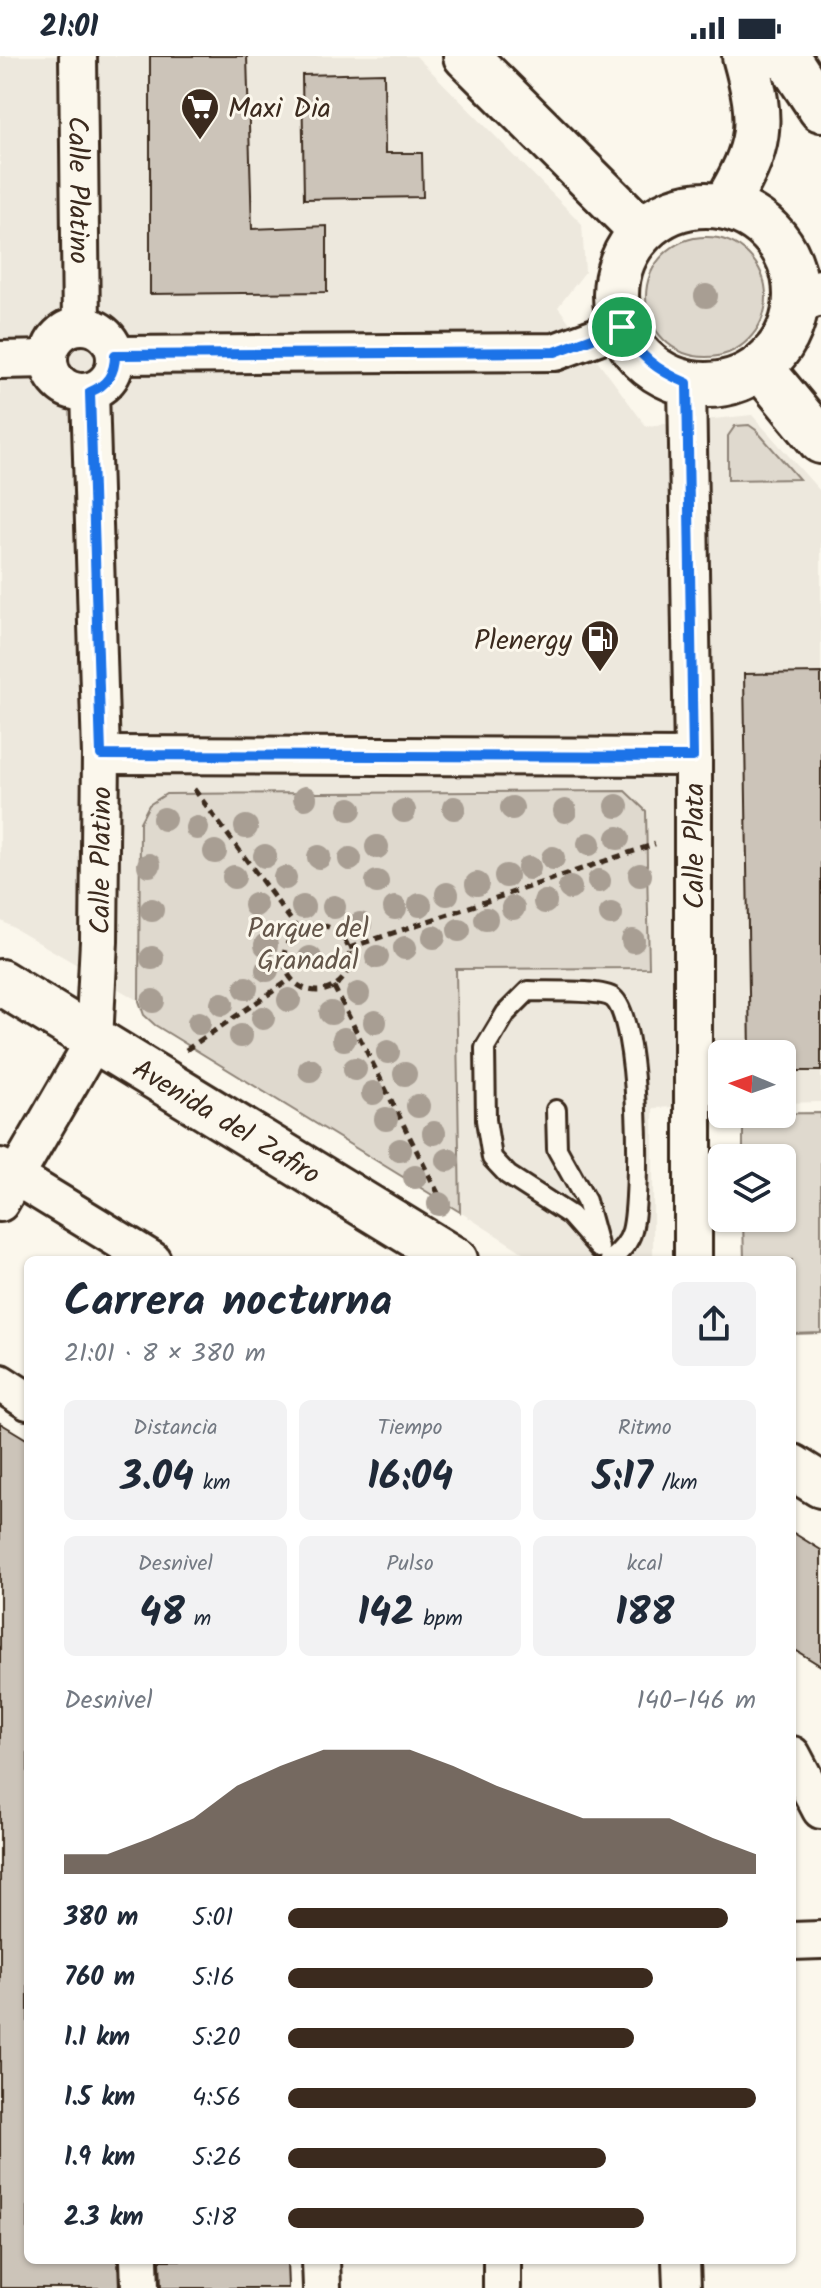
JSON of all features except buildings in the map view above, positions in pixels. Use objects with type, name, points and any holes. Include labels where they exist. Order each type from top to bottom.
[{"type":"main road","points":[[466,56],[642,231]]},
{"type":"main road","points":[[725,206],[750,163],[759,107],[745,56]]},
{"type":"main road","points":[[786,56],[821,109]]},
{"type":"main road","points":[[725,206],[749,215],[769,230],[785,251],[794,275],[808,296],[779,349],[760,367],[738,379],[713,385],[687,383],[660,372],[637,353],[622,327],[616,302],[618,276],[627,252],[642,231],[680,208],[725,206]]},
{"type":"main road","points":[[760,367],[821,441]]},
{"type":"main road","name":"Avenida del Zafiro","points":[[0,982],[448,1256]]},
{"type":"main road","points":[[796,1469],[821,1485]]},
{"type":"street","name":"Calle Platino","points":[[78,56],[81,326]]},
{"type":"street","points":[[81,326],[100,331],[107,337],[115,355],[112,375],[99,388],[80,393],[61,385],[54,378],[49,359],[51,349],[62,332],[81,326]]},
{"type":"street","points":[[115,355],[555,352],[622,327]]},
{"type":"street","points":[[0,360],[49,359]]},
{"type":"street","name":"Calle Plata","points":[[687,383],[693,757],[693,1256]]},
{"type":"street","name":"Calle Platino","points":[[90,392],[101,755],[99,941],[94,1041]]},
{"type":"street","points":[[101,755],[693,757]]},
{"type":"street","points":[[94,1041],[5,1182],[144,1256]]},
{"type":"street","points":[[0,1383],[24,1398]]},
{"type":"street","points":[[796,1763],[821,1810]]},
{"type":"street","points":[[796,1941],[821,1940]]},
{"type":"street","points":[[139,2264],[140,2288]]},
{"type":"street","points":[[321,2264],[322,2288]]},
{"type":"street","points":[[502,2264],[502,2288]]},
{"type":"street","points":[[681,2264],[682,2288]]},
{"type":"lane","points":[[528,991],[609,995],[620,1005],[630,1046],[635,1093],[636,1179],[631,1233],[602,1256],[570,1215],[508,1175],[492,1158],[486,1120],[485,1048],[506,1013],[528,991]]},
{"type":"lane","points":[[556,1110],[557,1149],[586,1201],[602,1256]]},
{"type":"path","points":[[194,788],[299,931]]},
{"type":"path","points":[[349,948],[655,844]]},
{"type":"path","points":[[316,925],[326,926],[344,939],[349,948],[348,970],[334,987],[313,992],[291,979],[284,962],[285,951],[299,931],[316,925]]},
{"type":"path","points":[[184,1051],[291,979]]},
{"type":"path","points":[[334,987],[449,1215]]},
{"type":"shaded area","points":[[0,56],[416,56],[582,224],[585,272],[558,307],[646,426],[752,415],[821,492],[821,1102],[796,1103],[796,1040],[708,1040],[708,1106],[653,1108],[653,1256],[529,1256],[460,1212],[456,969],[650,969],[646,811],[140,822],[139,1001],[0,920]]},
{"type":"green space","points":[[706,237],[729,242],[748,255],[761,274],[766,297],[761,320],[748,339],[729,352],[706,357],[683,352],[664,339],[651,320],[646,297],[651,274],[664,255],[683,242]]},
{"type":"green space","points":[[749,425],[799,479],[728,480],[728,436],[735,426]]},
{"type":"green space","name":"Parque del Granadal","points":[[625,791],[646,811],[649,968],[456,969],[460,1212],[155,1025],[144,1015],[139,1001],[140,822],[149,805],[166,794]]},
{"type":"green space","points":[[796,1113],[821,1113],[821,1333],[796,1334],[796,1256],[744,1256],[743,1232],[796,1232],[796,1144],[743,1144],[743,1128],[796,1128]]},
{"type":"place","name":"Maxi Dia","points":[[200,141]]},
{"type":"place","name":"Plenergy","points":[[600,673]]},
{"type":"route","points":[[622,327],[637,353],[660,372],[687,383],[693,757],[101,755],[90,392],[112,375],[115,355],[555,352],[622,327]]}]
